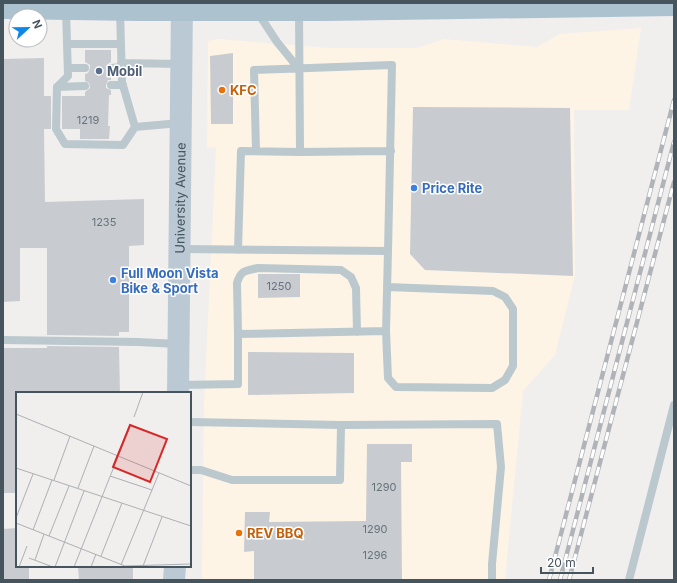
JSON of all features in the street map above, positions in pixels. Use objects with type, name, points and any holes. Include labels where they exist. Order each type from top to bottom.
[{"type":"main road","points":[[16,6],[65,6],[120,10],[182,6],[256,10],[674,6]]},
{"type":"main road","name":"University Avenue","points":[[178,389],[182,6]]},
{"type":"main road","points":[[174,580],[175,567]]},
{"type":"lane","points":[[65,6],[68,44],[68,76],[57,87],[56,129],[65,144],[123,145],[135,127],[123,85],[120,10]]},
{"type":"lane","points":[[299,9],[300,152]]},
{"type":"lane","points":[[256,10],[277,42],[299,69]]},
{"type":"lane","points":[[68,44],[121,44]]},
{"type":"lane","points":[[111,68],[121,65],[181,64]]},
{"type":"lane","points":[[256,152],[254,70],[392,65],[386,331],[388,378],[396,387],[492,388],[505,380],[513,366],[513,309],[505,297],[493,291],[387,287]]},
{"type":"lane","points":[[68,68],[85,68]]},
{"type":"lane","points":[[111,85],[123,85]]},
{"type":"lane","points":[[57,87],[85,86]]},
{"type":"lane","points":[[135,127],[180,123]]},
{"type":"lane","points":[[238,250],[241,152],[391,151]]},
{"type":"lane","points":[[179,249],[388,251]]},
{"type":"lane","points":[[178,389],[238,384],[237,283],[240,275],[244,271],[258,268],[341,270],[351,277],[356,288],[357,332]]},
{"type":"lane","points":[[238,334],[386,331]]},
{"type":"lane","points":[[3,340],[178,344]]},
{"type":"lane","points":[[629,580],[674,405]]},
{"type":"lane","points":[[191,422],[341,425],[497,424],[501,467],[492,580]]},
{"type":"lane","points":[[191,470],[201,470],[232,480],[340,480],[341,425]]},
{"type":"shaded area","points":[[641,28],[629,110],[574,110],[575,275],[555,355],[523,391],[505,580],[202,580],[204,404],[216,148],[207,147],[208,41],[218,39],[329,48],[417,48],[444,39],[537,47],[560,34]]},
{"type":"building","points":[[85,50],[111,50],[111,62],[106,68],[107,72],[111,73],[111,80],[108,80],[106,85],[106,88],[111,90],[111,95],[109,95],[109,139],[80,139],[80,129],[62,129],[62,96],[85,96],[85,92],[90,88],[89,83],[85,81],[85,74],[88,73],[90,65],[85,62]]},
{"type":"building","name":"KFC","points":[[233,53],[233,124],[211,124],[210,56]]},
{"type":"building","points":[[44,58],[44,96],[51,96],[51,129],[44,129],[45,202],[144,199],[144,245],[129,246],[129,332],[119,332],[119,336],[47,335],[47,248],[20,248],[20,301],[3,302],[3,59]]},
{"type":"building","points":[[413,107],[570,108],[573,276],[425,270],[410,254]]},
{"type":"building","points":[[258,274],[300,274],[300,297],[258,298]]},
{"type":"building","points":[[47,346],[119,347],[120,392],[16,392],[16,493],[3,493],[3,348],[47,348]]},
{"type":"building","points":[[248,352],[354,353],[354,393],[248,395]]},
{"type":"building","points":[[367,444],[412,444],[412,462],[401,462],[402,580],[254,580],[254,551],[244,552],[245,512],[270,512],[269,522],[366,521]]},
{"type":"building","points":[[16,528],[16,567],[29,567],[29,580],[3,580],[3,529]]},
{"type":"building","points":[[78,567],[133,567],[133,580],[79,580]]},
{"type":"railway","points":[[549,580],[674,100]]},
{"type":"railway","points":[[560,580],[674,142]]},
{"type":"railway","points":[[569,580],[674,182]]},
{"type":"place","name":"Mobil","points":[[99,71]]},
{"type":"place","name":"KFC","points":[[222,90]]},
{"type":"place","name":"Price Rite","points":[[414,188]]},
{"type":"place","name":"Full Moon Vista Bike & Sport","points":[[113,280]]},
{"type":"place","name":"REV BBQ","points":[[239,533]]}]
